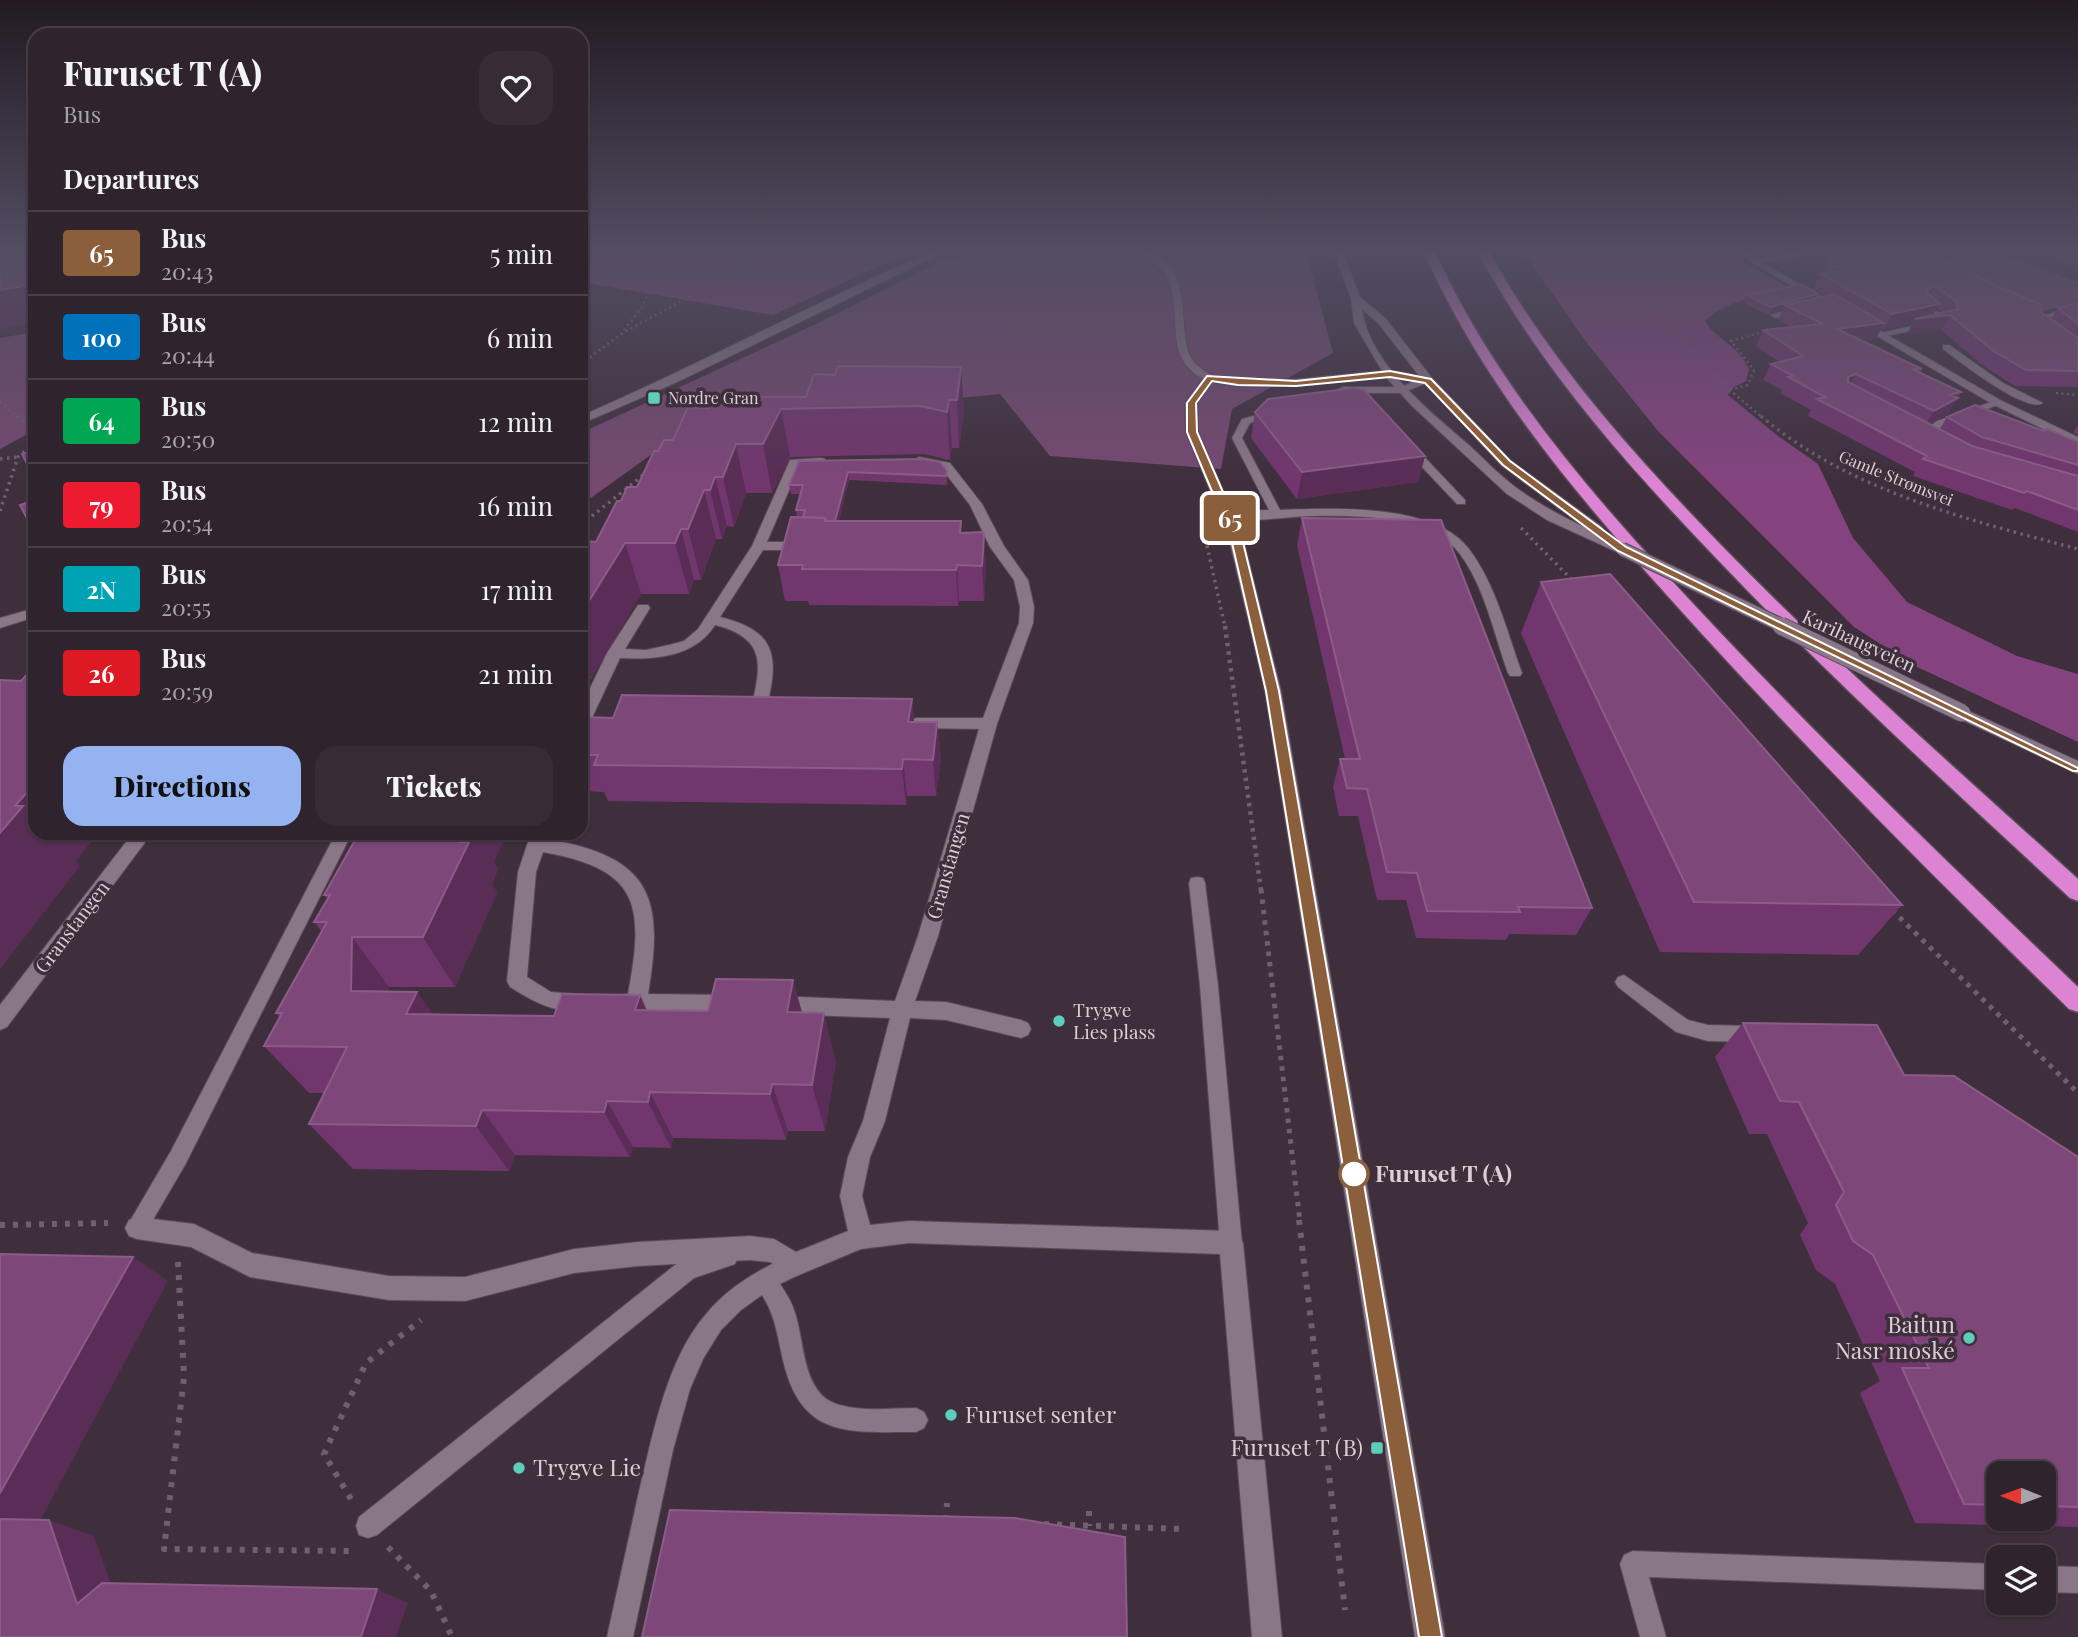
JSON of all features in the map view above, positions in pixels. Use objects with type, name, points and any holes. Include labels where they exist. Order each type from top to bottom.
[{"type":"highway","points":[[1467,326],[1488,361],[1562,462],[1625,539],[1774,700],[2078,1002]]},
{"type":"highway","points":[[1529,326],[1612,437],[1810,644],[2078,892]]},
{"type":"street","points":[[588,417],[681,376],[781,326]]},
{"type":"street","points":[[1181,326],[1184,352],[1189,363],[1210,378],[1238,383],[1296,383],[1390,374],[1428,380]]},
{"type":"street","name":"Karihaugveien","points":[[1361,326],[1402,390],[1512,491],[1552,517],[2078,768]]},
{"type":"street","name":"Karihaugveien","points":[[1386,326],[1428,380],[1506,463],[1622,549]]},
{"type":"street","points":[[1868,326],[1997,403],[2078,442]]},
{"type":"street","points":[[1210,378],[1191,403],[1192,432],[1229,515],[1273,691],[1430,1637]]},
{"type":"street","points":[[1296,383],[1324,390],[1402,390],[1428,380]]},
{"type":"street","name":"Granstangen","points":[[861,1237],[851,1196],[859,1157],[874,1121],[903,1007],[928,936],[989,724],[1026,623],[1027,607],[1021,580],[990,547],[976,504],[946,466],[924,461],[899,461]]},
{"type":"street","points":[[615,653],[646,655],[689,644],[712,620],[759,546],[794,463],[835,462]]},
{"type":"street","points":[[759,546],[829,546]]},
{"type":"street","points":[[588,718],[615,653],[643,608]]},
{"type":"street","points":[[0,623],[28,614]]},
{"type":"street","points":[[712,620],[733,623],[748,632],[763,646],[768,657],[767,674],[756,720]]},
{"type":"street","points":[[893,722],[989,724]]},
{"type":"street","name":"Granstangen","points":[[0,1021],[138,840]]},
{"type":"street","points":[[537,840],[527,872],[517,981],[548,1000],[903,1007],[946,1011],[1021,1029]]},
{"type":"street","points":[[545,840],[592,853],[619,867],[634,887],[645,910],[648,934],[637,1002]]},
{"type":"street","points":[[137,1228],[194,1236],[250,1265],[389,1288],[465,1289],[575,1261],[750,1248],[774,1251],[794,1265],[861,1237],[909,1232],[1231,1243],[1267,1637]]},
{"type":"lane","points":[[1882,334],[1918,326]]},
{"type":"lane","points":[[2040,326],[2078,356]]},
{"type":"lane","points":[[2061,343],[2078,344]]},
{"type":"lane","points":[[1946,347],[1999,385],[2038,403]]},
{"type":"lane","points":[[1924,434],[1941,424],[1997,403]]},
{"type":"lane","points":[[1277,515],[1237,438],[1246,421],[1283,412]]},
{"type":"lane","points":[[1911,428],[1945,447]]},
{"type":"lane","points":[[1399,436],[1461,502]]},
{"type":"lane","points":[[1229,515],[1397,516],[1430,525],[1452,538],[1464,550],[1479,580],[1516,673]]},
{"type":"lane","points":[[137,1228],[178,1158],[340,840]]},
{"type":"lane","points":[[1197,883],[1209,986],[1231,1243]]},
{"type":"lane","points":[[1624,982],[1683,1026],[1708,1033],[1776,1035]]},
{"type":"lane","points":[[368,1526],[688,1269],[750,1248]]},
{"type":"lane","points":[[620,1637],[668,1421],[689,1366],[706,1332],[735,1302],[764,1279],[794,1265]]},
{"type":"lane","points":[[764,1279],[784,1310],[796,1369],[805,1392],[820,1408],[838,1417],[916,1420]]},
{"type":"lane","points":[[1653,1637],[1633,1564],[1986,1577]]},
{"type":"lane","points":[[2056,1579],[2078,1580]]},
{"type":"path","points":[[621,334],[627,326]]},
{"type":"path","points":[[588,359],[635,326]]},
{"type":"path","name":"Gamle Strømsvei","points":[[1673,326],[1698,359],[1729,390],[1793,443],[1861,480],[1953,514],[2078,548]]},
{"type":"path","points":[[1729,390],[1748,385],[1753,377],[1752,365],[1731,341],[1772,330]]},
{"type":"path","points":[[2052,392],[2078,396]]},
{"type":"path","points":[[0,402],[28,424]]},
{"type":"path","points":[[0,511],[18,457],[28,449]]},
{"type":"path","points":[[0,458],[18,457]]},
{"type":"path","points":[[588,519],[650,470]]},
{"type":"path","points":[[1513,520],[1581,589]]},
{"type":"path","points":[[1203,528],[1225,626],[1260,882],[1345,1610]]},
{"type":"path","points":[[1889,906],[2078,1093]]},
{"type":"path","points":[[0,1224],[100,1222],[137,1228]]},
{"type":"path","points":[[177,1233],[184,1377],[163,1549],[365,1551]]},
{"type":"path","points":[[366,1363],[465,1289]]},
{"type":"path","points":[[946,1521],[947,1503]]},
{"type":"path","points":[[1088,1525],[1089,1511]]},
{"type":"path","points":[[932,1520],[959,1521]]},
{"type":"path","points":[[1037,1524],[1184,1529]]},
{"type":"path","points":[[379,1551],[392,1551]]},
{"type":"shaded area","points":[[811,326],[1326,326],[1333,353],[1232,409],[1221,469],[1050,456],[1000,394],[694,424],[588,500],[588,430]]},
{"type":"shaded area","points":[[1575,326],[1709,326],[1739,354],[1749,369],[1746,381],[1734,387],[1728,395],[1778,436],[1818,464],[1853,538],[1907,602],[2017,656],[2078,674],[2078,742],[1913,665],[1854,627],[1658,431]]},
{"type":"shaded area","points":[[28,333],[28,434],[0,449],[0,338]]},
{"type":"building","points":[[1799,326],[1857,326],[1837,329],[1922,369],[1912,369],[1961,392],[1950,395],[1958,398],[1934,411],[1856,374],[1848,377],[1848,382],[1972,446],[2078,476],[2078,510],[2027,491],[2024,493],[1923,459],[1927,456],[1817,399],[1825,397],[1788,377],[1793,376],[1771,364],[1803,356],[1763,330]]},
{"type":"building","points":[[1964,326],[2061,326],[2078,338],[2078,371],[2026,370],[1995,352]]},
{"type":"building","points":[[838,366],[961,367],[957,400],[949,400],[947,412],[920,406],[781,409],[763,444],[736,444],[723,477],[715,477],[710,490],[704,490],[688,529],[681,529],[675,543],[625,543],[588,603],[588,541],[596,542],[627,487],[637,487],[654,451],[658,451],[664,440],[673,440],[688,407],[709,408],[714,397],[806,397],[814,374],[835,375]]},
{"type":"building","points":[[1353,388],[1364,390],[1425,456],[1302,472],[1255,412],[1268,399]]},
{"type":"building","points":[[1975,405],[2078,442],[2078,465],[1982,437],[1947,417]]},
{"type":"building","points":[[28,452],[28,466],[22,454]]},
{"type":"building","points":[[923,459],[940,462],[947,471],[946,476],[848,472],[835,521],[803,517],[805,510],[796,510],[803,485],[789,485],[799,461]]},
{"type":"building","points":[[28,502],[28,520],[20,505]]},
{"type":"building","points":[[791,517],[825,518],[825,521],[961,521],[960,533],[983,532],[982,566],[957,565],[956,570],[802,569],[803,565],[778,565]]},
{"type":"building","points":[[1302,518],[1441,520],[1592,908],[1518,907],[1520,912],[1427,911],[1417,873],[1387,872],[1367,789],[1347,788],[1340,759],[1360,759]]},
{"type":"building","points":[[1610,574],[1902,905],[1694,902],[1541,582]]},
{"type":"building","points":[[28,674],[28,791],[15,806],[23,806],[0,833],[0,680],[21,681]]},
{"type":"building","points":[[622,695],[912,699],[908,722],[937,722],[933,760],[903,759],[902,769],[594,765],[598,755],[588,755],[588,717],[613,718]]},
{"type":"building","points":[[355,840],[469,842],[423,937],[352,937],[351,991],[417,992],[406,1014],[554,1016],[562,994],[640,995],[635,1010],[708,1011],[716,979],[793,980],[787,1012],[824,1013],[812,1085],[772,1084],[770,1094],[650,1092],[648,1102],[607,1101],[604,1112],[482,1110],[476,1126],[309,1124],[347,1047],[264,1046],[282,1013],[276,1013],[327,922],[314,922],[330,895],[324,895]]},
{"type":"building","name":"Baitun Nasr moské","points":[[1743,1023],[1877,1025],[1904,1075],[1954,1076],[2078,1157],[2078,1507],[2056,1506],[2056,1461],[1986,1461],[1986,1505],[1964,1504],[1902,1368],[1929,1368],[1873,1255],[1853,1241],[1836,1205],[1844,1192],[1799,1102],[1780,1101]]},
{"type":"building","points":[[0,1254],[133,1257],[0,1493]]},
{"type":"building","points":[[670,1510],[1015,1518],[1125,1537],[1127,1637],[642,1637]]},
{"type":"building","points":[[0,1519],[49,1520],[77,1604],[102,1583],[377,1589],[361,1637],[0,1637]]},
{"type":"bus line","name":"65","points":[[1430,1637],[1273,691],[1236,534],[1192,432],[1191,403],[1200,390],[1210,378],[1238,383],[1296,383],[1390,374],[1428,380],[1506,463],[1622,549],[1683,581],[2078,768]]},
{"type":"place","name":"Nordre Gran","points":[[654,398]]},
{"type":"place","name":"Trygve Lies plass","points":[[1059,1021]]},
{"type":"place","name":"Furuset T (A)","points":[[1354,1174]]},
{"type":"place","name":"Baitun Nasr moské","points":[[1969,1338]]},
{"type":"place","name":"Furuset senter","points":[[951,1415]]},
{"type":"place","name":"Furuset T (B)","points":[[1377,1448]]},
{"type":"place","name":"Trygve Lie","points":[[519,1468]]}]
